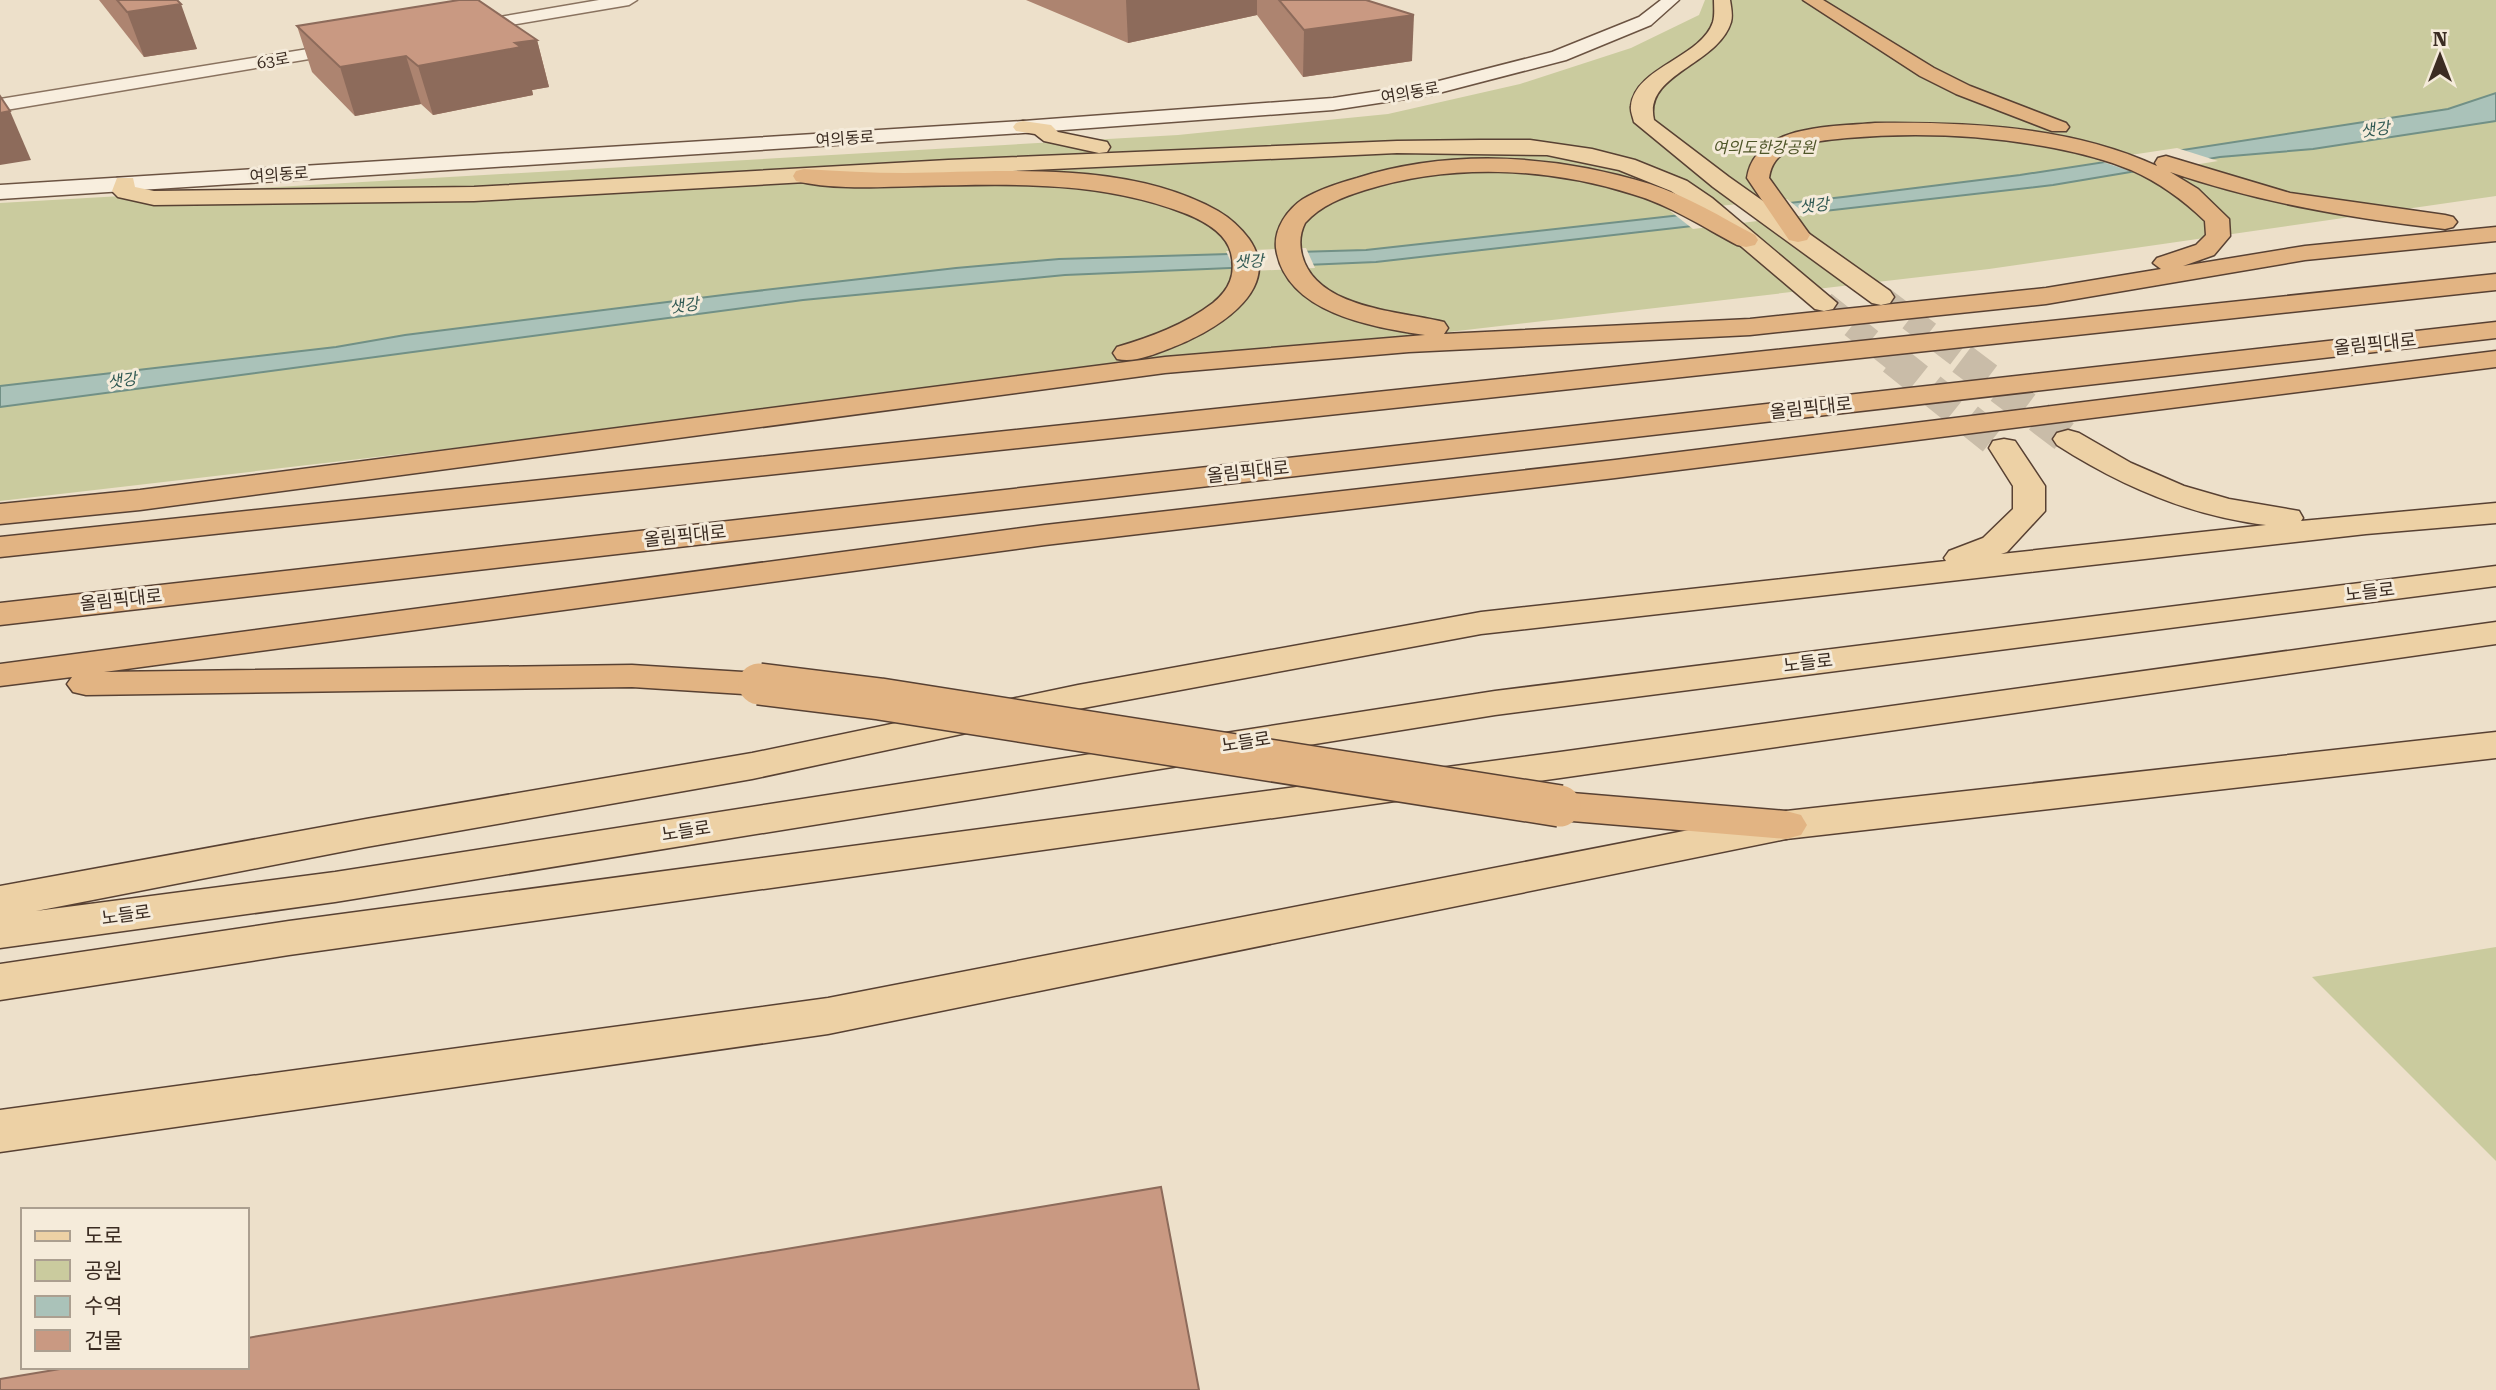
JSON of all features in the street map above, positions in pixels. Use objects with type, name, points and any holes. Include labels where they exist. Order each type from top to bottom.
[{"type":"highway","points":[[1811,0],[1881,45],[1964,90],[2199,175],[2292,201],[2496,227]]},
{"type":"highway","points":[[1798,235],[1758,178],[1760,164],[1780,146],[1811,136],[1856,131],[1949,130],[2054,144],[2129,163],[2173,182],[2217,219],[2218,236],[2204,250],[2178,260],[2046,296]]},
{"type":"highway","points":[[1609,332],[1450,330],[1394,323],[1354,311],[1325,298],[1303,282],[1292,265],[1288,252],[1287,237],[1291,223],[1310,205],[1333,193],[1399,173],[1437,168],[1487,167],[1559,172],[1641,189],[1673,201],[1746,240]]},
{"type":"highway","points":[[804,176],[852,181],[981,178],[1104,184],[1146,192],[1180,202],[1206,214],[1223,225],[1244,252],[1247,268],[1243,284],[1233,300],[1214,316],[1180,336],[996,387]]},
{"type":"highway","points":[[0,514],[140,500],[1165,365],[1308,352],[1609,332],[1750,327],[2046,296],[2305,253],[2496,234]]},
{"type":"highway","points":[[0,547],[2496,282]]},
{"type":"highway","name":"올림픽대로","points":[[0,614],[2496,330]]},
{"type":"highway","points":[[0,675],[1045,535],[1615,469],[2496,359]]},
{"type":"highway","points":[[0,685],[632,676],[759,684],[880,699],[1560,806],[1786,825]]},
{"type":"main road","points":[[433,33],[629,0]]},
{"type":"main road","name":"여의동로","points":[[0,192],[1023,127],[1310,106],[1431,89],[1559,56],[1645,21],[1671,0]]},
{"type":"main road","points":[[1723,0],[1722,20],[1714,38],[1699,53],[1646,93],[1641,106],[1644,122],[1714,177],[1798,235],[1881,298]]},
{"type":"main road","name":"63로","points":[[0,105],[379,42]]},
{"type":"main road","points":[[1023,127],[1044,129],[1045,134],[1051,137],[1108,148],[1144,150],[1457,142],[1554,149],[1627,164],[1679,186],[1704,202],[1824,303]]},
{"type":"main road","points":[[1023,127],[1057,129],[1102,138],[1193,142],[1423,131],[1512,131],[1552,134],[1609,144],[1714,177]]},
{"type":"main road","points":[[125,183],[123,191],[154,198],[474,194],[1397,147],[1554,149]]},
{"type":"main road","points":[[2068,439],[2104,463],[2147,485],[2197,502],[2253,515],[2366,524]]},
{"type":"main road","points":[[1908,574],[1995,545],[2014,530],[2029,511],[2029,486],[2004,448]]},
{"type":"main road","points":[[0,902],[366,833],[752,766],[1078,697],[1481,623],[2366,524],[2496,513]]},
{"type":"main road","name":"노들로","points":[[0,932],[335,887],[1495,703],[2496,576]]},
{"type":"main road","points":[[0,982],[289,938],[1532,769],[2496,632]]},
{"type":"main road","points":[[0,1131],[828,1016],[1786,825],[2496,745]]},
{"type":"green space","name":"여의도한강공원","points":[[1705,0],[2496,0],[2496,196],[1989,269],[0,501],[0,203],[1178,135],[1388,114],[1520,84],[1631,48],[1699,15]]},
{"type":"green space","points":[[2496,947],[2496,1161],[2312,977]]},
{"type":"water","name":"샛강","points":[[2496,93],[2496,121],[2313,149],[2220,157],[2053,185],[1376,262],[1065,275],[803,300],[0,407],[0,386],[336,347],[405,335],[956,268],[1059,259],[1366,250],[2020,175],[2448,109]]},
{"type":"pier","points":[[2177,148],[2218,161],[2139,174],[2097,160]]},
{"type":"pier","points":[[1787,199],[1807,215],[1693,229],[1670,211]]},
{"type":"pier","points":[[1306,248],[1315,268],[1232,272],[1233,267],[1226,251]]},
{"type":"building","points":[[117,0],[177,0],[181,4],[127,12]]},
{"type":"building","points":[[459,0],[478,0],[537,40],[515,43],[521,47],[418,66],[406,56],[340,67],[297,26]]},
{"type":"building","points":[[1279,0],[1366,0],[1414,15],[1304,30]]},
{"type":"building","points":[[0,96],[10,111],[0,113]]},
{"type":"building","points":[[1161,1187],[1199,1390],[0,1390],[0,1379],[60,1369],[248,1369],[248,1338]]},
{"type":"tunnel","points":[[1881,297],[1964,360]]},
{"type":"tunnel","points":[[1824,303],[1895,360]]},
{"type":"tunnel","points":[[1893,359],[2004,448]]},
{"type":"tunnel","points":[[1962,359],[2068,439]]}]
